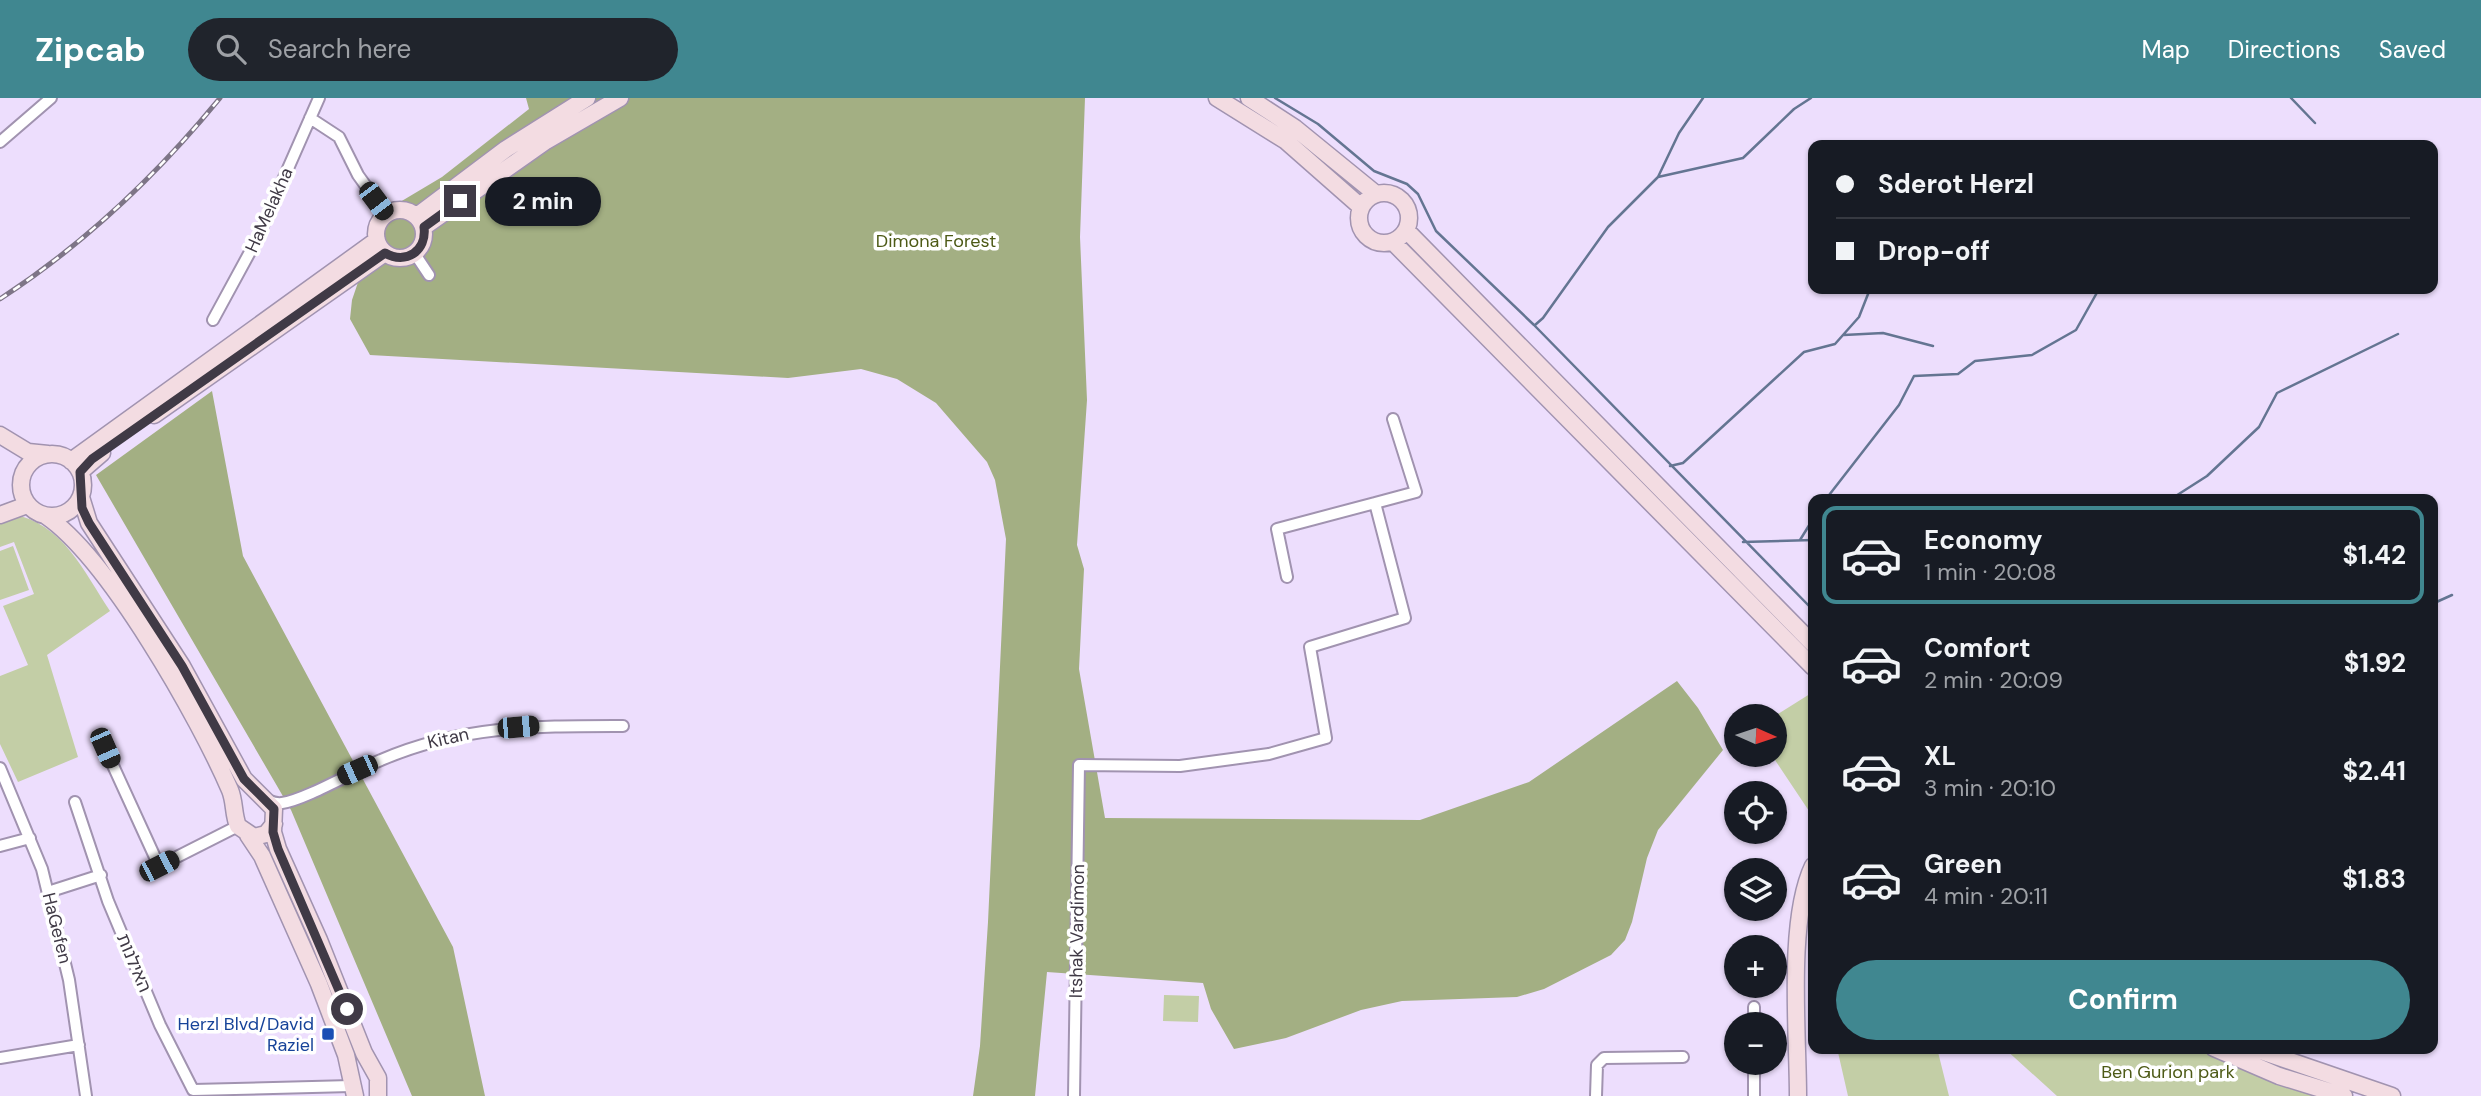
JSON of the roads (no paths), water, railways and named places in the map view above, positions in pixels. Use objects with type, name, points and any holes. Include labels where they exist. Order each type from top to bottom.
[{"type":"main road","points":[[420,222],[506,149],[587,98]]},
{"type":"main road","points":[[420,222],[546,141],[620,98]]},
{"type":"main road","points":[[1217,98],[1286,141],[1362,207]]},
{"type":"main road","points":[[1249,98],[1314,142],[1376,194]]},
{"type":"main road","points":[[1384,193],[1400,199],[1408,213],[1406,230],[1393,242],[1378,243],[1365,235],[1359,222],[1362,207],[1376,194],[1384,193]]},
{"type":"main road","points":[[381,247],[379,223],[386,214],[398,210],[420,222]]},
{"type":"main road","points":[[381,247],[403,258],[415,254],[423,242],[420,222]]},
{"type":"main road","points":[[1406,230],[1808,639]]},
{"type":"main road","points":[[1393,242],[1808,662]]},
{"type":"main road","points":[[76,466],[92,459],[381,247]]},
{"type":"main road","points":[[0,435],[28,452],[50,454],[76,466],[83,485],[81,497],[89,523],[182,666],[244,779],[274,809],[278,849],[372,1068],[379,1093]]},
{"type":"main road","points":[[0,446],[17,463],[23,491],[93,562],[144,636],[208,746],[233,798],[240,825],[262,856],[303,947],[346,1055],[352,1086]]},
{"type":"main road","points":[[0,515],[23,491],[32,462],[50,454]]},
{"type":"main road","points":[[0,505],[23,491]]},
{"type":"main road","points":[[46,516],[67,513],[81,497]]},
{"type":"main road","points":[[240,825],[245,799],[265,799]]},
{"type":"main road","points":[[240,825],[266,834],[274,823]]},
{"type":"main road","points":[[1798,1096],[1798,925],[1808,879]]},
{"type":"main road","points":[[2228,1054],[2279,1076],[2344,1096]]},
{"type":"main road","points":[[2270,1054],[2392,1096]]},
{"type":"main road","points":[[352,1086],[362,1065],[372,1068]]},
{"type":"street","points":[[0,142],[51,98]]},
{"type":"street","name":"HaMelakha","points":[[213,320],[257,239],[319,98]]},
{"type":"street","points":[[310,118],[338,137],[358,175],[386,214]]},
{"type":"street","points":[[415,254],[429,275]]},
{"type":"street","points":[[1287,577],[1277,529],[1416,492],[1393,419]]},
{"type":"street","name":"Itshak Vardimon","points":[[1074,1096],[1079,765],[1180,766],[1269,754],[1326,738],[1310,647],[1405,618],[1375,503]]},
{"type":"street","name":"Kitan","points":[[285,803],[392,755],[460,733],[537,726],[623,726]]},
{"type":"street","points":[[105,748],[159,866],[240,825]]},
{"type":"street","name":"HaGefen","points":[[0,768],[30,838],[48,892],[69,980],[86,1096]]},
{"type":"street","points":[[265,799],[285,803],[274,823]]},
{"type":"street","name":"האילנות","points":[[75,802],[108,901],[160,1025],[193,1090],[352,1086]]},
{"type":"street","points":[[0,846],[30,838]]},
{"type":"street","points":[[48,892],[101,875]]},
{"type":"street","points":[[1754,1007],[1754,1012]]},
{"type":"street","points":[[0,1058],[79,1045]]},
{"type":"street","points":[[1596,1096],[1598,1065],[1604,1058],[1683,1057]]},
{"type":"street","points":[[1754,1075],[1754,1096]]},
{"type":"waterway","points":[[1275,98],[1318,124],[1374,171],[1407,184],[1418,194],[1436,231],[1534,325],[1808,605]]},
{"type":"waterway","points":[[1658,177],[1679,133],[1703,98]]},
{"type":"waterway","points":[[1535,325],[1543,318],[1608,227],[1658,177],[1743,158],[1794,109],[1811,98]]},
{"type":"waterway","points":[[2291,98],[2315,123]]},
{"type":"waterway","points":[[1670,466],[1683,463],[1804,352],[1835,344],[1859,317],[1868,294]]},
{"type":"waterway","points":[[1830,494],[1899,405],[1914,376],[1958,374],[1975,361],[2032,355],[2076,330],[2096,294]]},
{"type":"waterway","points":[[1844,335],[1883,333],[1933,346]]},
{"type":"waterway","points":[[2179,494],[2207,476],[2259,427],[2277,393],[2398,334]]},
{"type":"waterway","points":[[1800,540],[1808,527]]},
{"type":"waterway","points":[[1743,542],[1808,540]]},
{"type":"waterway","points":[[2438,601],[2452,595]]},
{"type":"railway","points":[[0,299],[61,256],[118,207],[171,154],[220,98]]},
{"type":"place","name":"Herzl Blvd/David Raziel","points":[[328,1034]]},
{"type":"park label","name":"Dimona Forest","points":[[936,241]]},
{"type":"park label","name":"Ben Gurion park","points":[[2168,1072]]}]
